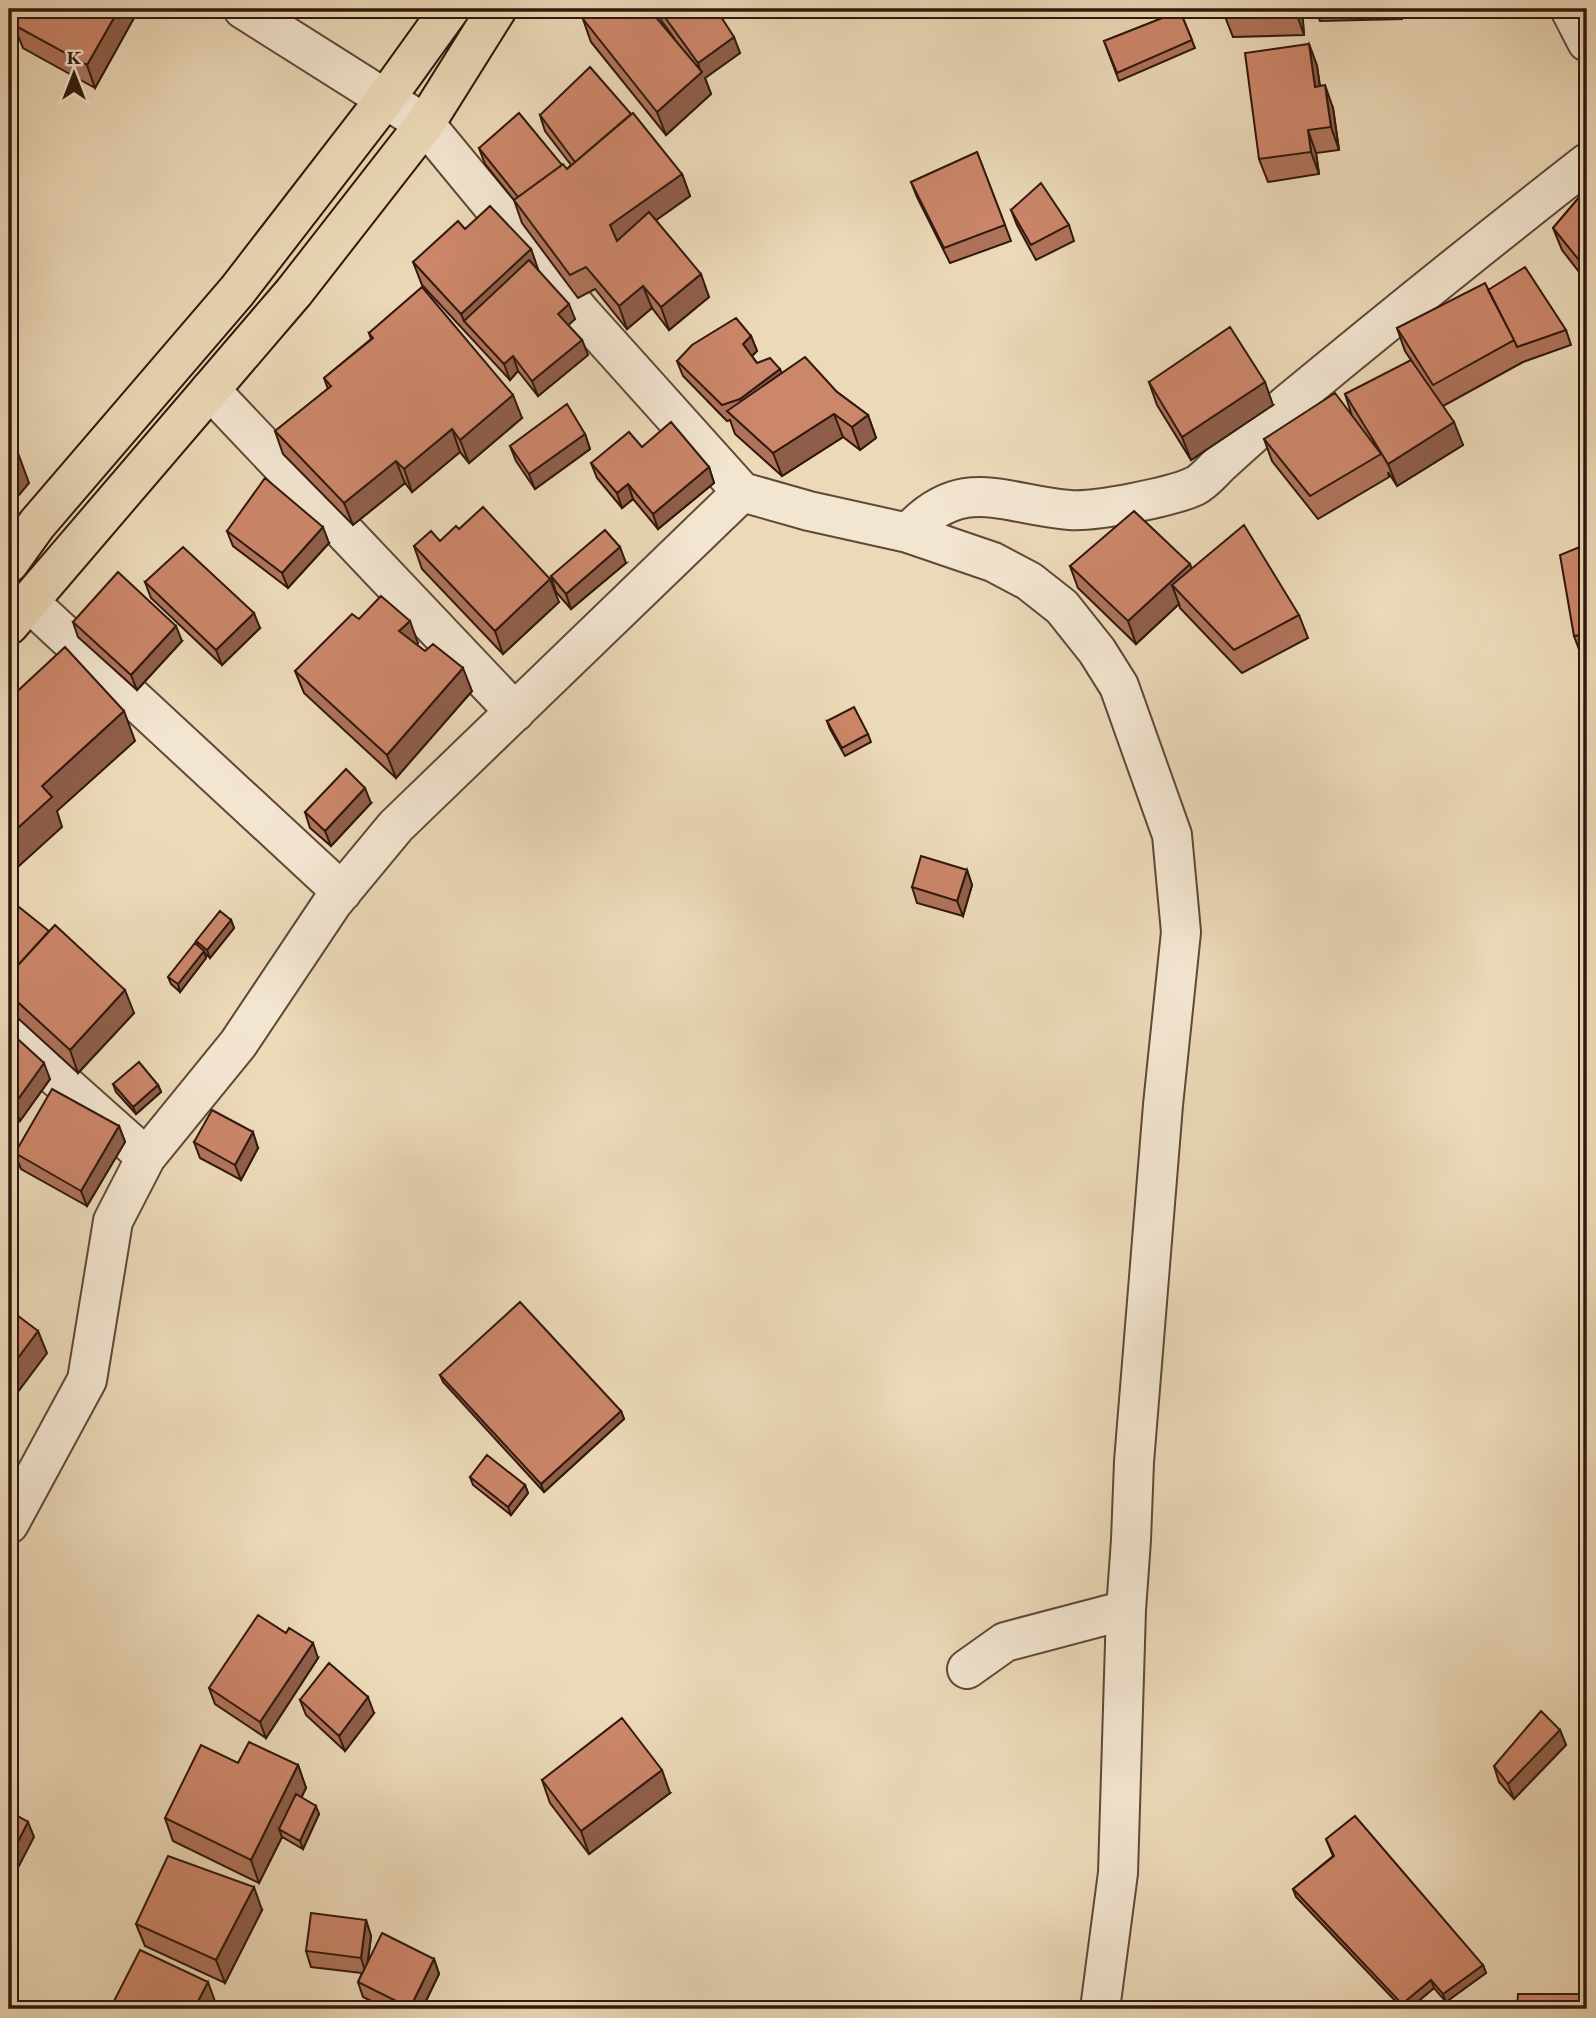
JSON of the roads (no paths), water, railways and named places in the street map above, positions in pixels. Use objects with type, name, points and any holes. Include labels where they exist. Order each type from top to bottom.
[{"type":"highway","points":[[9,562],[37,524],[237,291],[386,98],[450,9]]},
{"type":"highway","points":[[19,614],[294,292],[425,124],[497,9]]},
{"type":"street","points":[[243,9],[425,124],[582,314],[742,492],[809,511],[908,533],[993,562],[1029,581],[1062,607],[1097,651],[1119,686],[1172,835],[1181,932],[1163,1105],[1134,1462],[1126,1610],[1118,1873],[1100,2009]]},
{"type":"street","points":[[1570,9],[1587,42]]},
{"type":"street","points":[[908,533],[923,517],[942,505],[965,497],[990,496],[1072,510],[1139,502],[1196,486],[1259,428],[1419,296],[1587,163]]},
{"type":"street","points":[[210,390],[515,712]]},
{"type":"street","points":[[9,1524],[86,1380],[113,1220],[146,1157],[238,1044],[342,892],[396,825],[742,492]]},
{"type":"street","points":[[19,614],[342,892]]},
{"type":"street","points":[[9,1035],[146,1157]]},
{"type":"street","points":[[967,1669],[1005,1642],[1126,1610]]}]
